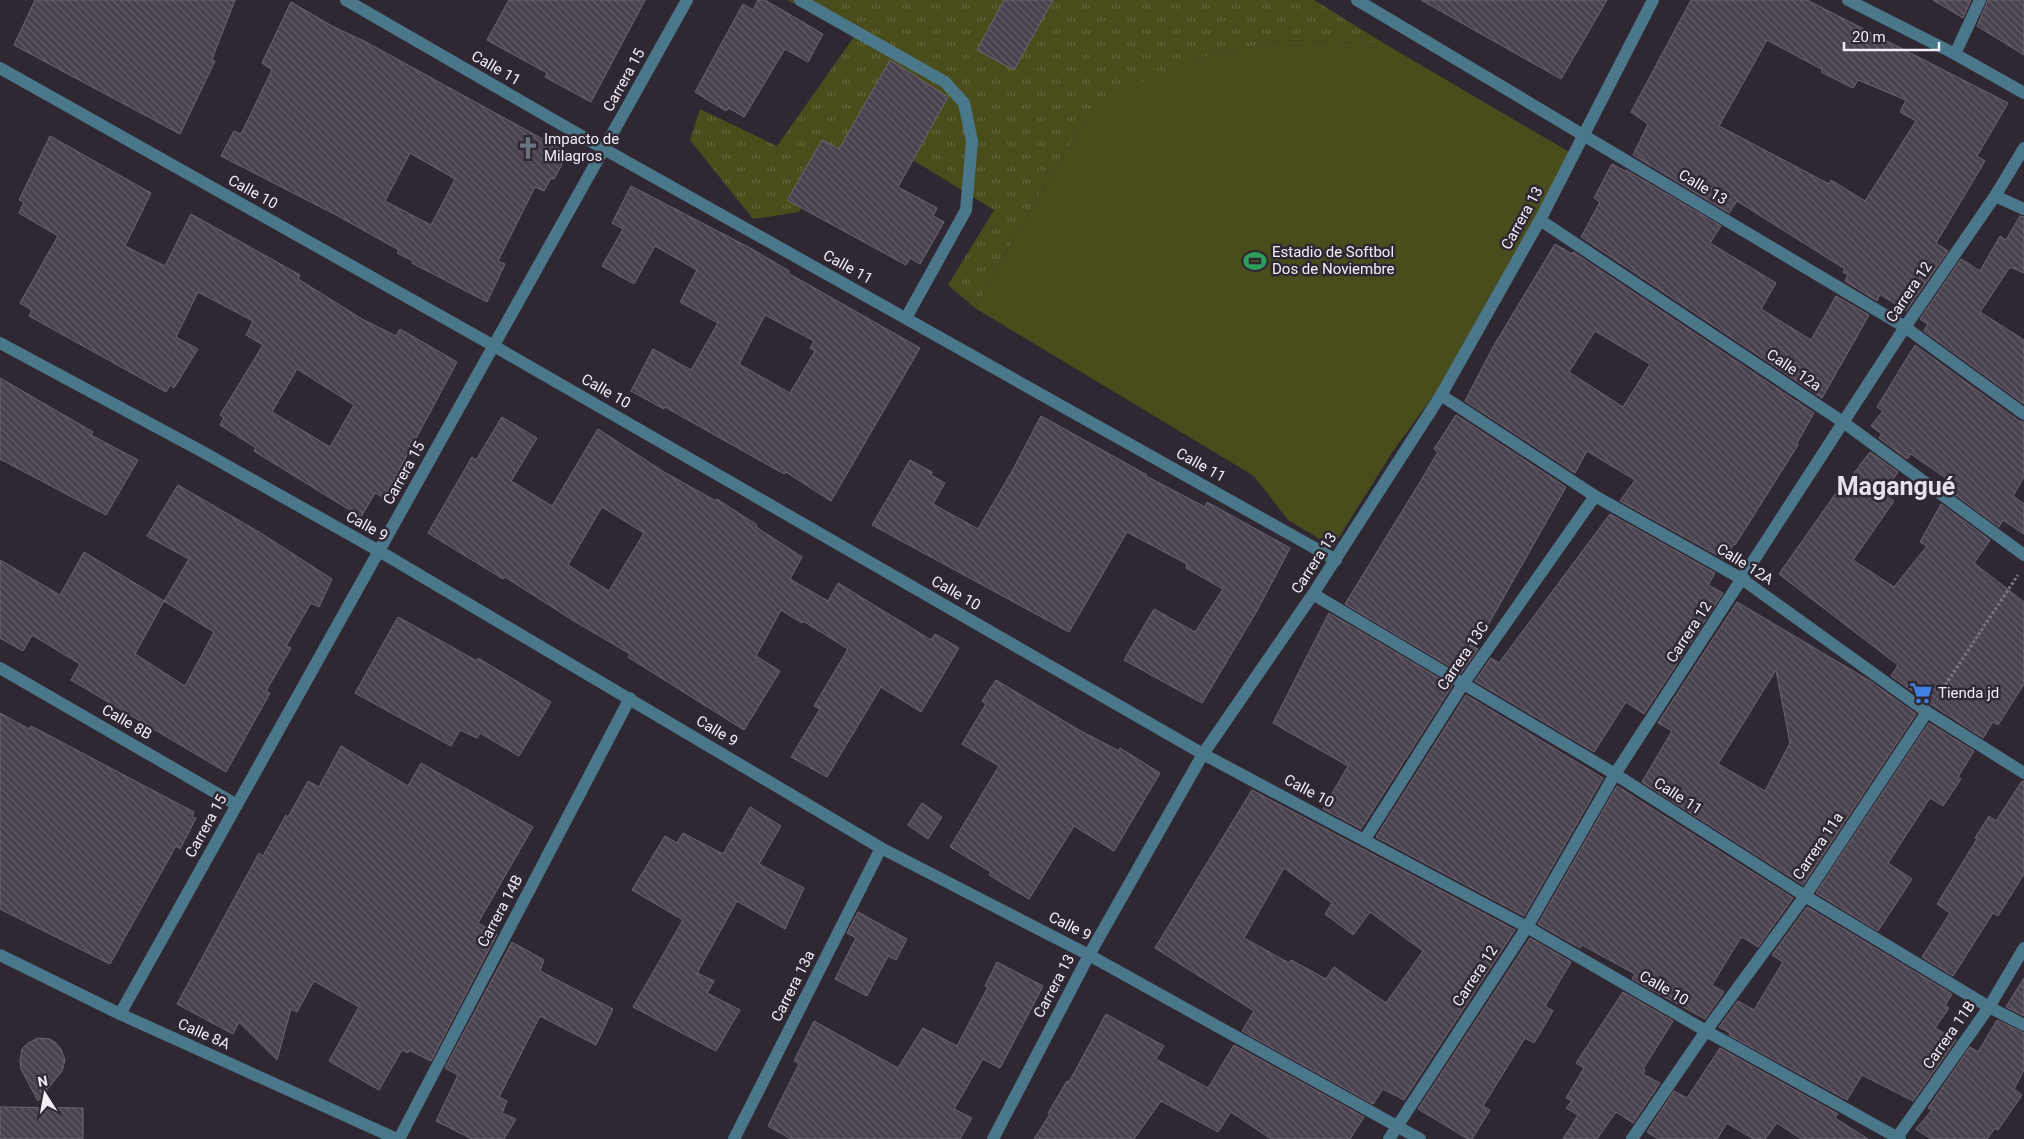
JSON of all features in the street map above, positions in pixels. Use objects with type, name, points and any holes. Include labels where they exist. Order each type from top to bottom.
[{"type":"street","name":"Calle 11","points":[[346,0],[604,149],[1336,560]]},
{"type":"street","name":"Carrera 15","points":[[120,1014],[688,0]]},
{"type":"street","points":[[800,0],[945,82],[964,103],[972,141],[966,210],[906,318]]},
{"type":"street","name":"Calle 13","points":[[1357,0],[1905,327],[2024,414]]},
{"type":"street","name":"Carrera 13","points":[[993,1139],[1089,955],[1203,754],[1336,560],[1441,396],[1540,220],[1653,0]]},
{"type":"street","points":[[1848,0],[1955,54],[2024,93]]},
{"type":"street","points":[[1955,54],[1980,0]]},
{"type":"street","name":"Calle 10","points":[[0,68],[494,346],[1203,754],[1527,927],[1706,1031],[1898,1138]]},
{"type":"street","name":"Carrera 12","points":[[1388,1139],[1527,927],[1615,774],[1905,327],[1995,196],[2024,148]]},
{"type":"street","points":[[1995,196],[2024,209]]},
{"type":"street","name":"Calle 12a","points":[[1540,220],[1843,422],[2024,555]]},
{"type":"street","name":"Calle 9","points":[[0,343],[203,452],[379,551],[881,848],[1089,955],[1420,1139]]},
{"type":"street","name":"Calle 12A","points":[[1441,396],[1594,496],[1742,579],[1927,712],[2024,773]]},
{"type":"street","name":"Carrera 13C","points":[[1365,839],[1463,684],[1594,496]]},
{"type":"street","name":"Calle 11","points":[[1313,594],[1615,774],[1805,896],[1989,1007],[2024,1025]]},
{"type":"street","name":"Calle 8B","points":[[0,668],[237,804]]},
{"type":"street","name":"Carrera 14B","points":[[398,1139],[630,698]]},
{"type":"street","name":"Carrera 11a","points":[[1632,1139],[1706,1031],[1805,896],[1927,712]]},
{"type":"street","name":"Carrera 13a","points":[[734,1139],[881,848]]},
{"type":"street","name":"Carrera 11B","points":[[1898,1138],[1989,1007],[2024,948]]},
{"type":"street","name":"Calle 8A","points":[[0,955],[120,1014],[398,1139]]},
{"type":"path","points":[[1927,712],[2019,575]]},
{"type":"green space","points":[[787,0],[1314,0],[1385,44],[1282,40],[1193,59],[1083,124],[1027,215],[975,308],[948,285],[994,210],[858,126],[799,212],[753,219],[690,140],[700,109],[777,146],[856,34]]},
{"type":"green space","name":"Estadio de Softbol Dos de Noviembre","points":[[1282,40],[1385,44],[1571,153],[1436,392],[1393,451],[1333,547],[1288,520],[1254,476],[975,308],[1027,215],[1083,124],[1130,87],[1193,59]]},
{"type":"building","points":[[35,0],[235,0],[212,59],[215,61],[180,134],[14,45]]},
{"type":"building","points":[[509,0],[645,0],[591,102],[545,77],[547,73],[487,40]]},
{"type":"building","points":[[758,0],[765,0],[823,34],[808,62],[785,49],[744,117],[729,108],[726,111],[695,92],[743,4],[753,10]]},
{"type":"building","points":[[1004,0],[1053,0],[1014,70],[977,50]]},
{"type":"building","points":[[1421,0],[1607,0],[1561,79]]},
{"type":"building","points":[[1691,0],[1807,0],[2008,103],[1977,156],[1985,161],[1936,243],[1948,251],[1906,311],[1880,294],[1877,301],[1845,281],[1848,275],[1843,272],[1845,269],[1737,201],[1729,213],[1633,155],[1648,124],[1631,112]],"holes":[[[1767,40],[1823,70],[1821,72],[1853,88],[1858,80],[1906,100],[1900,112],[1916,121],[1865,201],[1831,180],[1829,184],[1719,126]]]},
{"type":"building","points":[[1933,0],[1971,0],[1963,18]]},
{"type":"building","points":[[1988,0],[2024,0],[2024,55],[1977,26]]},
{"type":"building","points":[[291,2],[568,153],[554,179],[551,178],[544,191],[535,187],[498,261],[505,264],[487,302],[412,263],[413,261],[397,253],[399,250],[338,216],[221,156],[234,131],[241,134],[272,70],[262,63]],"holes":[[[410,153],[455,179],[431,225],[385,201]]]},
{"type":"building","points":[[890,60],[948,97],[898,187],[937,208],[933,216],[944,222],[920,264],[910,258],[906,265],[787,200],[822,140],[839,149]]},
{"type":"building","points":[[50,136],[151,193],[125,246],[165,266],[191,214],[300,275],[298,279],[362,319],[396,336],[400,329],[457,362],[384,498],[375,493],[361,517],[254,451],[256,448],[220,425],[224,418],[220,415],[263,345],[246,335],[253,321],[198,292],[176,337],[198,349],[174,388],[170,385],[166,392],[29,316],[32,310],[20,303],[58,236],[19,213],[24,202],[19,200]],"holes":[[[297,369],[354,405],[330,447],[272,412]]]},
{"type":"building","points":[[1612,164],[1626,170],[1721,226],[1710,243],[1776,283],[1761,309],[1811,340],[1836,296],[1869,315],[1822,398],[1581,237],[1600,202],[1594,198]]},
{"type":"building","points":[[631,186],[752,249],[789,271],[788,273],[920,348],[831,501],[786,472],[784,474],[665,407],[664,409],[631,391],[653,349],[691,370],[718,323],[680,302],[697,270],[655,246],[634,284],[602,266],[623,229],[612,223]],"holes":[[[765,315],[814,341],[810,348],[815,351],[790,393],[739,364]]]},
{"type":"building","points":[[2020,216],[2024,217],[2024,273],[2010,267],[1980,312],[2024,340],[2024,404],[1924,331],[1928,324],[1920,319],[1961,259],[1980,271],[2000,236],[2006,240]]},
{"type":"building","points":[[1555,244],[1572,254],[1573,252],[1814,413],[1797,443],[1798,445],[1735,545],[1724,559],[1620,501],[1635,480],[1587,451],[1575,473],[1465,401],[1493,347]],"holes":[[[1595,331],[1650,364],[1623,407],[1569,372]]]},
{"type":"building","points":[[1915,345],[2019,421],[2024,422],[2024,477],[2013,496],[2024,504],[2024,534],[2003,520],[1999,527],[1949,490],[1953,483],[1911,454],[1907,459],[1879,438],[1882,434],[1871,426],[1883,411],[1877,407]]},
{"type":"building","points":[[0,378],[93,432],[91,435],[138,460],[106,515],[0,459]]},
{"type":"building","points":[[1456,415],[1566,487],[1475,648],[1478,649],[1461,673],[1345,604],[1438,452],[1434,449]]},
{"type":"building","points":[[1041,416],[1146,476],[1205,507],[1207,502],[1290,548],[1258,609],[1202,703],[1124,660],[1154,609],[1195,632],[1223,589],[1186,568],[1187,564],[1127,532],[1069,632],[872,525],[910,460],[932,472],[931,475],[945,483],[933,504],[978,529],[1011,473]]},
{"type":"building","points":[[502,417],[537,438],[511,481],[552,506],[598,429],[664,472],[716,501],[717,499],[802,557],[790,579],[828,601],[838,583],[931,640],[935,634],[959,648],[921,712],[881,687],[827,777],[791,757],[820,709],[814,706],[848,649],[803,621],[802,623],[781,610],[756,656],[780,671],[744,730],[628,657],[630,654],[505,577],[503,579],[428,533],[472,457],[476,460]],"holes":[[[602,507],[644,533],[609,591],[568,565]]]},
{"type":"building","points":[[1870,452],[1898,472],[1883,493],[1894,501],[1853,560],[1894,587],[1927,546],[1920,542],[1941,504],[1990,540],[1974,563],[2024,602],[2024,684],[1998,725],[1993,722],[1983,738],[1891,676],[1898,665],[1779,574],[1841,486],[1843,488]]},
{"type":"building","points":[[178,485],[259,532],[332,579],[319,607],[311,603],[286,646],[291,648],[266,691],[270,693],[226,772],[71,680],[80,664],[32,635],[23,651],[0,638],[0,560],[60,595],[84,552],[164,601],[189,559],[147,536]],"holes":[[[164,601],[214,632],[185,686],[135,654]]]},
{"type":"building","points":[[1610,514],[1715,573],[1708,585],[1723,593],[1644,714],[1626,702],[1594,752],[1475,681],[1491,658],[1499,663]]},
{"type":"building","points":[[1737,602],[1870,681],[1916,714],[1803,885],[1642,782],[1672,731],[1658,723]],"holes":[[[1776,670],[1790,743],[1765,791],[1718,764]]]},
{"type":"building","points":[[1329,613],[1452,686],[1361,829],[1323,809],[1348,766],[1273,723]]},
{"type":"building","points":[[398,617],[477,661],[478,658],[551,702],[519,756],[480,733],[477,738],[460,730],[451,746],[355,693]]},
{"type":"building","points":[[996,680],[1079,730],[1119,751],[1120,748],[1160,773],[1114,851],[1074,826],[1029,899],[989,875],[991,872],[950,847],[999,766],[962,744],[986,704],[982,701]]},
{"type":"building","points":[[1466,695],[1603,778],[1524,916],[1376,837]]},
{"type":"building","points":[[0,713],[29,729],[31,726],[194,812],[192,817],[196,818],[180,849],[176,846],[110,964],[0,909]]},
{"type":"building","points":[[1929,723],[1974,751],[1958,777],[1961,779],[1943,806],[1930,798],[1888,863],[1912,879],[1878,931],[1816,893]]},
{"type":"building","points":[[341,746],[408,786],[421,763],[533,827],[478,923],[497,934],[431,1061],[409,1050],[408,1053],[402,1050],[379,1090],[329,1061],[359,1007],[314,981],[297,1012],[291,1009],[277,1060],[239,1022],[233,1034],[177,1004],[259,853],[263,856],[308,781],[319,787]]},
{"type":"building","points":[[2022,781],[2024,781],[2024,874],[1998,916],[1993,913],[1953,976],[1922,957],[1950,913],[1937,904],[1989,816],[1996,821]]},
{"type":"building","points":[[1617,786],[1793,898],[1758,947],[1742,937],[1738,942],[1712,985],[1724,992],[1705,1019],[1632,979],[1635,974],[1582,945],[1580,948],[1538,924]]},
{"type":"building","points":[[1252,790],[1515,930],[1404,1100],[1383,1089],[1373,1104],[1242,1031],[1254,1011],[1155,948]],"holes":[[[1284,868],[1332,903],[1325,914],[1353,935],[1370,912],[1423,951],[1386,1003],[1334,967],[1326,979],[1291,960],[1289,963],[1244,938]]]},
{"type":"building","points":[[922,803],[942,817],[928,839],[908,825]]},
{"type":"building","points":[[750,807],[781,826],[759,864],[804,888],[785,929],[737,901],[697,973],[714,981],[707,993],[740,1010],[716,1051],[633,1007],[683,920],[632,890],[665,836],[677,843],[683,833],[723,854]]},
{"type":"building","points":[[1807,907],[1952,994],[1945,1006],[1949,1008],[1935,1028],[1956,1040],[1913,1101],[1862,1075],[1847,1100],[1729,1035],[1730,1033],[1719,1027],[1738,1001],[1754,1010],[1783,962],[1772,955]]},
{"type":"building","points":[[858,912],[907,939],[896,960],[888,956],[867,996],[835,979],[856,938],[847,933]]},
{"type":"building","points":[[1530,938],[1571,962],[1545,1006],[1553,1011],[1534,1043],[1525,1038],[1483,1106],[1490,1110],[1472,1139],[1468,1139],[1418,1109]]},
{"type":"building","points":[[512,942],[544,960],[540,971],[613,1009],[596,1045],[540,1016],[499,1097],[507,1101],[502,1113],[516,1119],[504,1139],[472,1139],[436,1121],[458,1075],[445,1068]]},
{"type":"building","points":[[997,962],[1043,986],[1000,1068],[983,1059],[954,1109],[972,1118],[960,1139],[791,1139],[768,1126],[799,1064],[794,1061],[814,1021],[898,1068],[923,1028],[957,1046],[988,987],[985,986]]},
{"type":"building","points":[[2024,978],[2024,1016],[2006,1007]]},
{"type":"building","points":[[1623,992],[1673,1021],[1643,1069],[1645,1070],[1643,1074],[1660,1083],[1633,1123],[1616,1112],[1597,1139],[1563,1139],[1578,1115],[1566,1108],[1572,1101],[1566,1098],[1584,1068],[1576,1063]]},
{"type":"building","points":[[1106,1014],[1164,1046],[1156,1059],[1208,1088],[1234,1045],[1364,1117],[1350,1139],[1271,1139],[1231,1112],[1218,1132],[1161,1101],[1134,1139],[1034,1139],[1050,1114],[1048,1113],[1067,1081],[1069,1082]]},
{"type":"building","points":[[1997,1020],[2024,1033],[2024,1070],[2014,1089],[2022,1095],[1998,1130],[1995,1128],[1987,1139],[1931,1139],[1916,1129],[1932,1110],[1928,1108],[1970,1047],[1978,1052]]},
{"type":"building","points":[[38,1038],[50,1039],[56,1043],[61,1049],[65,1060],[62,1071],[38,1101],[21,1069],[20,1061],[22,1049],[28,1043]]},
{"type":"building","points":[[1720,1048],[1838,1114],[1835,1118],[1868,1139],[1801,1139],[1777,1123],[1765,1139],[1753,1139],[1727,1123],[1717,1139],[1658,1139],[1647,1132],[1674,1091],[1687,1098]]},
{"type":"building","points":[[0,1107],[83,1108],[83,1139],[0,1139]]},
{"type":"place","name":"Impacto de Milagros","points":[[528,148]]},
{"type":"place","name":"Estadio de Softbol Dos de Noviembre","points":[[1255,261]]},
{"type":"place","name":"Tienda jd","points":[[1921,693]]},
{"type":"district","name":"Magangué","points":[[1896,486]]}]
